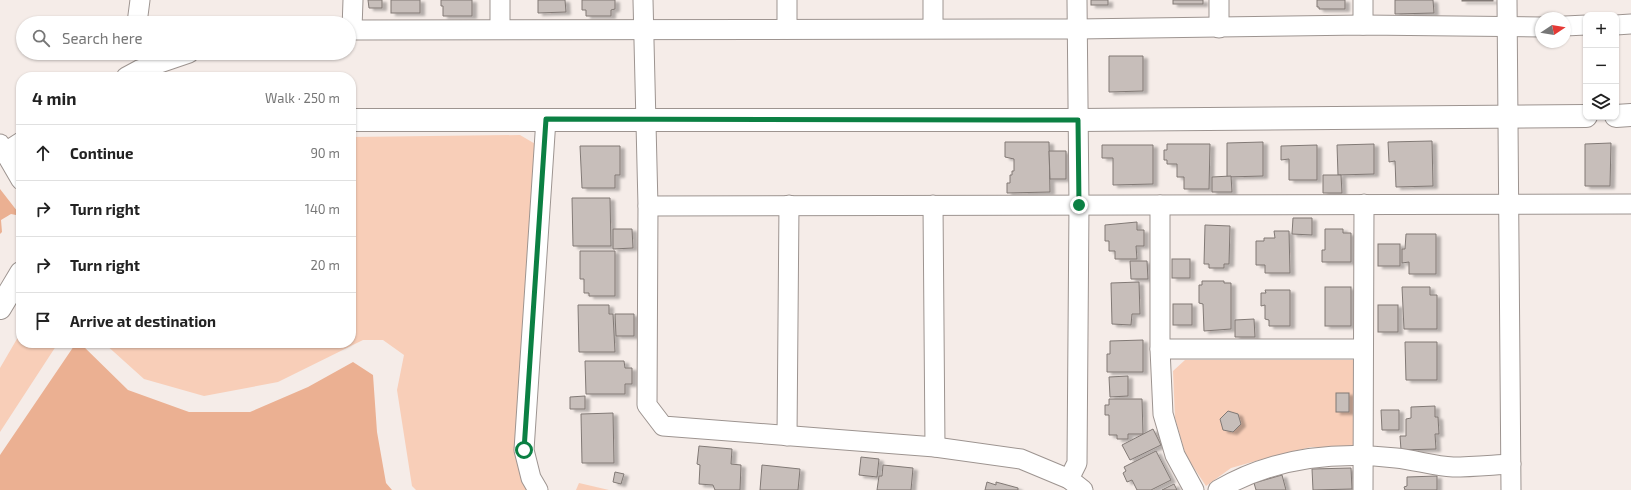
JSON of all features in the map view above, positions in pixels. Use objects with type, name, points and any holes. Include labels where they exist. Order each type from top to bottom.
[{"type":"street","points":[[138,16],[140,0]]},
{"type":"street","points":[[352,16],[353,0]]},
{"type":"street","points":[[500,0],[500,29]]},
{"type":"street","points":[[643,0],[648,206],[647,405],[663,426],[934,447],[1021,459],[1076,485],[1079,205],[1077,0]]},
{"type":"street","points":[[787,0],[787,29]]},
{"type":"street","points":[[933,0],[933,28]]},
{"type":"street","points":[[1219,0],[1219,28]]},
{"type":"street","points":[[1363,0],[1363,25]]},
{"type":"street","points":[[1508,0],[1511,490]]},
{"type":"street","points":[[1619,25],[1631,24]]},
{"type":"street","points":[[356,30],[500,29],[643,31],[933,28],[1077,29],[1363,25],[1535,27]]},
{"type":"street","points":[[1571,26],[1583,25]]},
{"type":"street","points":[[133,67],[161,60]]},
{"type":"street","points":[[356,120],[1078,120],[1583,116]]},
{"type":"street","points":[[1619,116],[1631,116]]},
{"type":"street","points":[[538,490],[531,478],[524,450],[546,119]]},
{"type":"street","points":[[16,144],[2,149],[16,172]]},
{"type":"street","points":[[1363,490],[1364,204]]},
{"type":"street","points":[[648,206],[1631,204]]},
{"type":"street","points":[[787,436],[789,205]]},
{"type":"street","points":[[933,205],[934,447]]},
{"type":"street","points":[[1160,205],[1160,349],[1163,414],[1175,455],[1194,490]]},
{"type":"street","points":[[0,308],[16,281]]},
{"type":"street","points":[[1160,349],[1363,349]]},
{"type":"street","points":[[1218,490],[1236,480],[1277,464],[1319,457],[1362,455],[1452,467],[1511,464]]},
{"type":"shaded area","points":[[520,135],[537,145],[530,490],[416,490],[412,486],[397,390],[404,355],[383,340],[363,340],[356,343],[356,137]]},
{"type":"shaded area","points":[[0,189],[16,210],[16,215],[11,214],[1,220],[2,232],[0,234]]},
{"type":"shaded area","points":[[16,341],[16,348],[55,348],[0,432],[0,368]]},
{"type":"shaded area","points":[[73,348],[85,348],[128,390],[189,412],[250,412],[308,387],[353,362],[373,375],[377,432],[386,483],[392,490],[0,490],[0,455]]},
{"type":"shaded area","points":[[110,348],[347,348],[278,382],[204,396],[144,379]]},
{"type":"shaded area","points":[[1185,360],[1354,360],[1353,449],[1311,447],[1270,457],[1231,468],[1206,486],[1186,456],[1175,418],[1173,371]]},
{"type":"shaded area","points":[[579,483],[609,490],[576,490]]},
{"type":"building","points":[[368,0],[382,0],[382,8],[369,8]]},
{"type":"building","points":[[391,0],[420,0],[420,13],[391,13]]},
{"type":"building","points":[[441,0],[472,0],[472,16],[443,16],[443,6],[441,6]]},
{"type":"building","points":[[538,0],[565,0],[566,12],[538,13]]},
{"type":"building","points":[[582,0],[615,0],[615,9],[611,10],[611,16],[586,16],[586,10],[582,10]]},
{"type":"building","points":[[1091,0],[1108,0],[1108,5],[1091,5]]},
{"type":"building","points":[[1173,0],[1203,0],[1203,4],[1173,4]]},
{"type":"building","points":[[1317,0],[1345,0],[1345,9],[1319,9],[1319,7],[1317,7]]},
{"type":"building","points":[[1395,0],[1433,0],[1434,13],[1395,14]]},
{"type":"building","points":[[1493,0],[1493,1],[1462,1]]},
{"type":"building","points":[[1109,56],[1143,56],[1143,91],[1109,92]]},
{"type":"building","points":[[1432,141],[1433,186],[1396,187],[1395,161],[1389,162],[1388,142]]},
{"type":"building","points":[[1005,142],[1049,142],[1050,192],[1007,193],[1007,183],[1010,183],[1010,175],[1012,175],[1012,171],[1014,171],[1014,159],[1005,157]]},
{"type":"building","points":[[1263,142],[1263,176],[1227,177],[1227,143]]},
{"type":"building","points":[[1611,143],[1610,186],[1585,186],[1585,144]]},
{"type":"building","points":[[1167,144],[1210,144],[1209,189],[1184,189],[1184,177],[1177,177],[1177,164],[1167,164],[1167,160],[1164,160],[1164,150],[1167,150]]},
{"type":"building","points":[[1374,144],[1374,174],[1338,175],[1337,145]]},
{"type":"building","points":[[1102,145],[1153,145],[1153,184],[1113,185],[1113,158],[1102,158]]},
{"type":"building","points":[[1317,145],[1317,180],[1289,180],[1289,159],[1281,160],[1281,146]]},
{"type":"building","points":[[580,146],[620,146],[620,175],[615,175],[615,188],[582,188]]},
{"type":"building","points":[[1049,151],[1066,151],[1066,179],[1050,179]]},
{"type":"building","points":[[1323,175],[1341,175],[1342,193],[1323,193]]},
{"type":"building","points":[[1231,176],[1232,192],[1212,192],[1212,177]]},
{"type":"building","points":[[572,198],[610,198],[611,246],[573,246]]},
{"type":"building","points":[[1293,218],[1312,218],[1312,235],[1292,234]]},
{"type":"building","points":[[1137,222],[1137,230],[1144,230],[1144,246],[1136,246],[1137,259],[1115,259],[1115,251],[1109,251],[1109,241],[1105,241],[1105,225]]},
{"type":"building","points":[[1205,225],[1230,226],[1229,264],[1224,264],[1224,268],[1209,268],[1209,264],[1204,264]]},
{"type":"building","points":[[613,229],[632,229],[633,248],[613,249]]},
{"type":"building","points":[[1325,229],[1343,229],[1343,233],[1351,233],[1351,262],[1322,262],[1322,250],[1325,250]]},
{"type":"building","points":[[1274,231],[1289,231],[1290,273],[1265,273],[1265,265],[1256,265],[1256,241],[1264,241],[1264,238],[1275,238]]},
{"type":"building","points":[[1406,234],[1436,234],[1436,274],[1409,274],[1409,262],[1402,263],[1402,249],[1405,249]]},
{"type":"building","points":[[1378,244],[1400,244],[1400,266],[1378,266]]},
{"type":"building","points":[[580,251],[615,251],[615,296],[589,296],[589,293],[584,293],[584,279],[580,279]]},
{"type":"building","points":[[1172,259],[1190,259],[1190,278],[1172,278]]},
{"type":"building","points":[[1130,261],[1147,261],[1148,279],[1131,279]]},
{"type":"building","points":[[1202,281],[1224,281],[1224,283],[1231,283],[1231,329],[1204,331],[1203,304],[1199,303],[1199,285],[1202,285]]},
{"type":"building","points":[[1139,282],[1140,314],[1132,314],[1131,325],[1112,324],[1111,283]]},
{"type":"building","points":[[1325,287],[1351,287],[1351,326],[1325,326]]},
{"type":"building","points":[[1402,287],[1430,287],[1430,295],[1437,295],[1437,329],[1404,329]]},
{"type":"building","points":[[1265,290],[1290,290],[1290,326],[1269,326],[1269,320],[1265,319],[1265,305],[1261,306],[1261,293],[1266,293]]},
{"type":"building","points":[[1173,304],[1192,304],[1192,325],[1173,325]]},
{"type":"building","points":[[578,305],[609,305],[609,314],[613,314],[615,352],[579,352]]},
{"type":"building","points":[[1378,305],[1398,305],[1398,332],[1378,332]]},
{"type":"building","points":[[615,314],[634,314],[634,336],[616,336]]},
{"type":"building","points":[[1254,319],[1255,337],[1235,337],[1235,320]]},
{"type":"building","points":[[1143,340],[1143,372],[1107,372],[1107,354],[1110,354],[1110,341]]},
{"type":"building","points":[[1405,342],[1437,342],[1437,380],[1406,380]]},
{"type":"building","points":[[585,361],[624,361],[625,368],[632,368],[632,384],[625,384],[625,394],[586,394]]},
{"type":"building","points":[[1128,376],[1128,396],[1110,397],[1109,377]]},
{"type":"building","points":[[1336,393],[1349,393],[1349,412],[1336,412]]},
{"type":"building","points":[[585,396],[585,409],[570,409],[570,397]]},
{"type":"building","points":[[1109,399],[1142,399],[1143,434],[1128,434],[1128,439],[1117,439],[1117,435],[1109,435],[1109,415],[1105,415],[1105,405],[1109,405]]},
{"type":"building","points":[[1435,406],[1435,417],[1438,417],[1439,434],[1435,434],[1436,449],[1401,450],[1400,436],[1406,436],[1406,419],[1411,418],[1411,407]]},
{"type":"building","points":[[1381,410],[1399,410],[1399,430],[1382,430]]},
{"type":"building","points":[[1228,411],[1238,414],[1241,424],[1233,432],[1223,430],[1220,419]]},
{"type":"building","points":[[613,413],[614,463],[582,463],[581,414]]},
{"type":"building","points":[[1153,429],[1161,445],[1130,460],[1122,445]]},
{"type":"building","points":[[699,446],[732,449],[731,464],[741,465],[740,490],[715,490],[713,485],[699,484],[700,465],[697,464]]},
{"type":"building","points":[[1156,451],[1171,480],[1151,490],[1137,490],[1132,480],[1127,482],[1123,473],[1126,471],[1124,467]]},
{"type":"building","points":[[861,457],[879,459],[877,477],[859,475]]},
{"type":"building","points":[[762,465],[800,469],[798,490],[760,490]]},
{"type":"building","points":[[883,465],[913,468],[911,490],[877,490],[879,476],[882,476]]},
{"type":"building","points":[[1351,468],[1352,489],[1313,490],[1312,469]]},
{"type":"building","points":[[615,472],[624,474],[621,484],[613,482]]},
{"type":"building","points":[[1282,475],[1286,490],[1256,490],[1254,483]]},
{"type":"building","points":[[1437,476],[1437,490],[1405,490],[1404,487],[1407,486],[1407,477]]},
{"type":"building","points":[[987,482],[996,485],[996,482],[1018,488],[1018,490],[985,490]]},
{"type":"building","points":[[1174,484],[1177,490],[1162,490]]},
{"type":"route","points":[[524,450],[546,119],[1078,120],[1079,205]]}]
